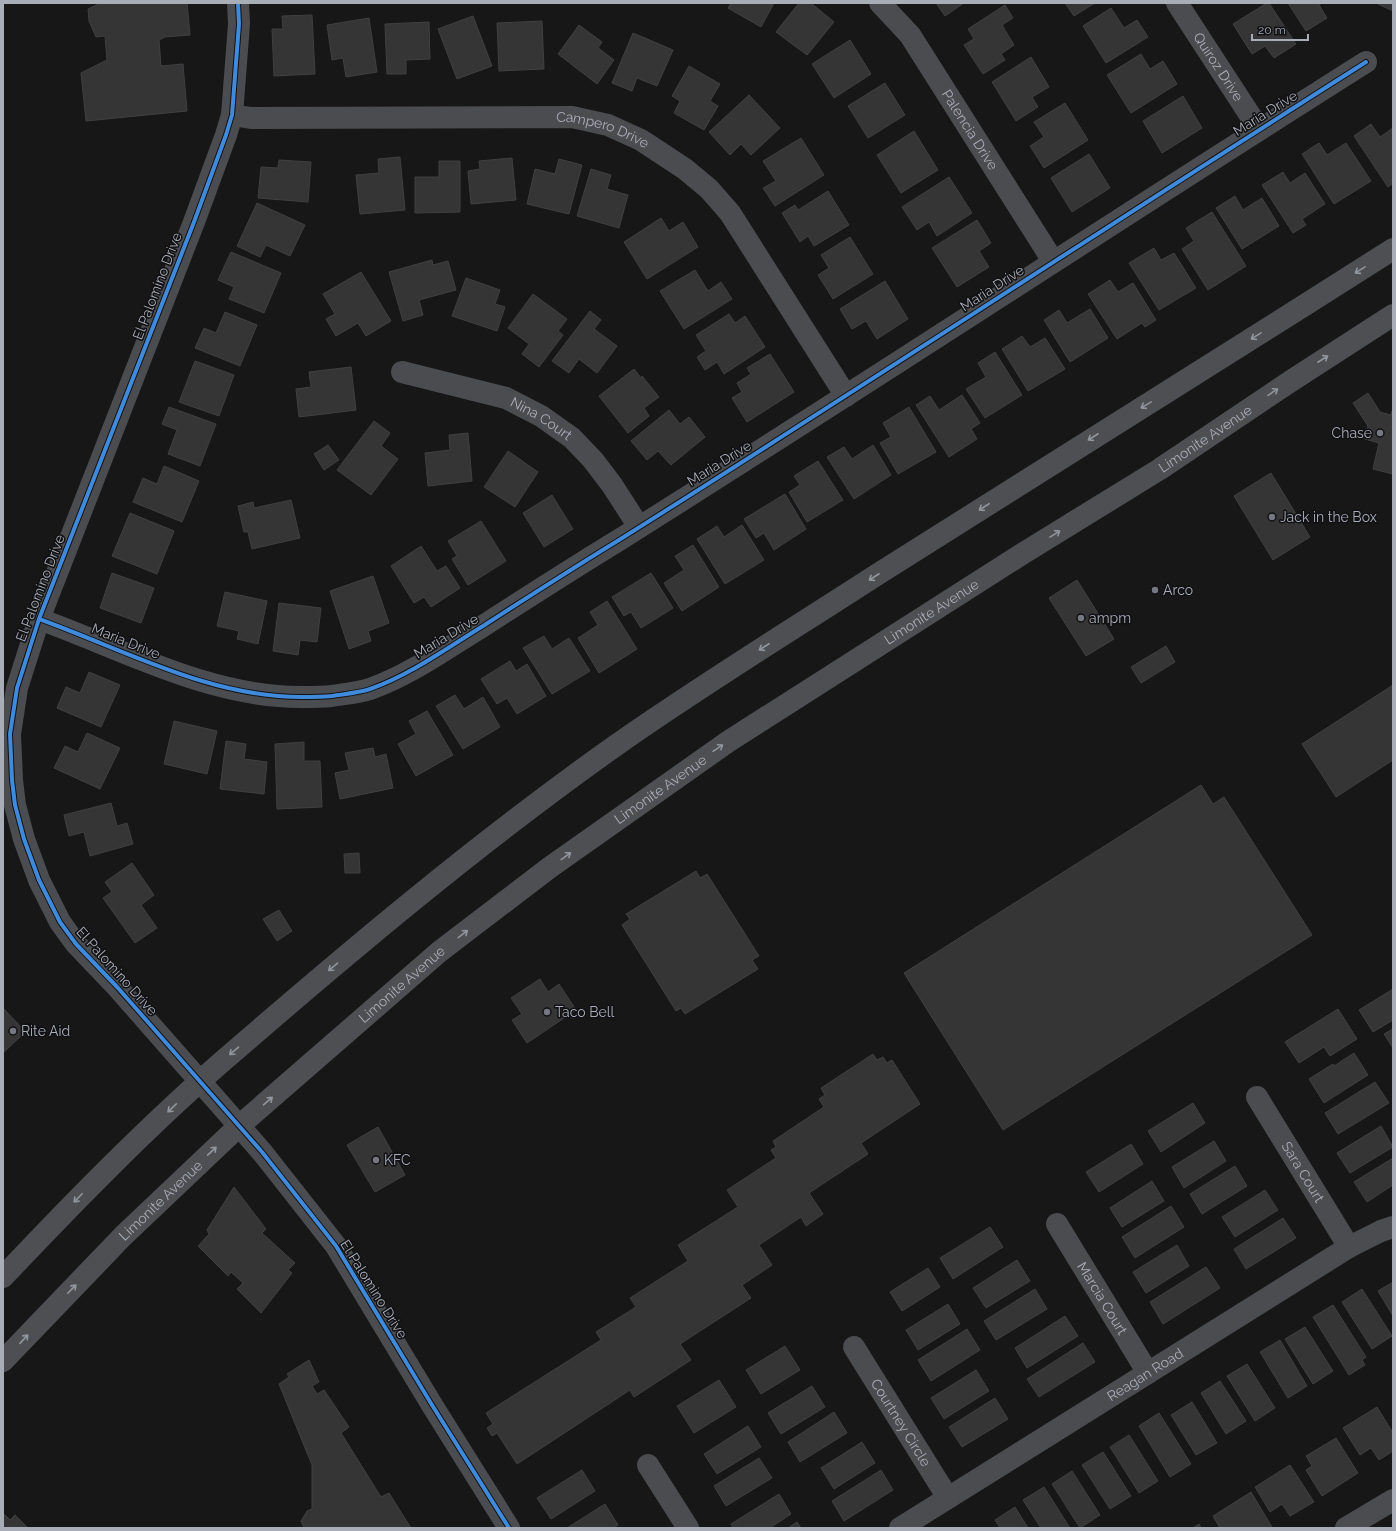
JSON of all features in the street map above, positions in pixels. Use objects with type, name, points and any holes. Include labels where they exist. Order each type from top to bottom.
[{"type":"main road","points":[[3,1277],[80,1196],[200,1081],[390,919],[499,832],[612,748],[694,692],[1102,432],[1393,249]]},
{"type":"main road","name":"Limonite Avenue","points":[[3,1361],[123,1236],[239,1126],[440,952],[549,868],[658,790],[736,737],[1022,554],[1160,469],[1393,314]]},
{"type":"street","name":"El Palomino Drive","points":[[238,3],[239,24],[232,115],[194,222],[39,619],[17,688],[10,734],[10,756],[14,793],[26,845],[38,880],[60,922],[76,944],[118,988],[262,1152],[336,1246],[432,1405],[509,1528]]},
{"type":"street","name":"Palencia Drive","points":[[880,3],[910,35],[1053,261]]},
{"type":"street","name":"Quiroz Drive","points":[[1177,3],[1259,129]]},
{"type":"street","name":"Maria Drive","points":[[39,619],[175,672],[229,689],[287,697],[327,696],[368,689],[401,675],[431,658],[846,396],[1053,261],[1366,62]]},
{"type":"street","name":"Campero Drive","points":[[232,115],[251,118],[572,117],[608,125],[641,140],[685,169],[709,189],[730,213],[846,396]]},
{"type":"street","name":"Nina Court","points":[[402,372],[506,398],[541,416],[572,438],[593,460],[612,485],[639,527]]},
{"type":"street","name":"Sara Court","points":[[1257,1097],[1349,1247]]},
{"type":"street","name":"Marcia Court","points":[[1057,1224],[1148,1373]]},
{"type":"street","name":"Reagan Road","points":[[900,1528],[1349,1247],[1381,1231],[1393,1227]]},
{"type":"street","name":"Courtney Circle","points":[[854,1347],[948,1498]]},
{"type":"street","points":[[648,1465],[688,1528]]},
{"type":"street","points":[[1346,1528],[1393,1500]]},
{"type":"building","points":[[101,3],[187,3],[190,35],[165,37],[159,40],[161,66],[183,64],[187,111],[86,121],[81,73],[107,60],[105,36],[96,37],[89,21],[88,9]]},
{"type":"building","points":[[731,3],[774,3],[761,27],[728,8]]},
{"type":"building","points":[[799,3],[811,3],[834,22],[807,55],[776,32]]},
{"type":"building","points":[[936,3],[964,3],[945,16]]},
{"type":"building","points":[[1065,3],[1095,3],[1074,16]]},
{"type":"building","points":[[1269,3],[1296,44],[1274,58],[1265,46],[1252,54],[1233,24]]},
{"type":"building","points":[[1288,3],[1322,3],[1319,5],[1327,18],[1306,31]]},
{"type":"building","points":[[1376,3],[1393,3],[1393,11]]},
{"type":"building","points":[[1005,5],[1013,18],[1002,25],[1014,45],[1001,54],[1005,60],[983,74],[964,45],[974,39],[968,29]]},
{"type":"building","points":[[1111,8],[1124,28],[1137,20],[1148,37],[1106,63],[1083,26]]},
{"type":"building","points":[[312,15],[315,74],[274,76],[272,29],[283,29],[282,16]]},
{"type":"building","points":[[473,16],[492,66],[457,79],[438,29]]},
{"type":"building","points":[[369,18],[377,72],[346,77],[343,58],[332,60],[327,25]]},
{"type":"building","points":[[542,21],[544,69],[499,71],[497,23]]},
{"type":"building","points":[[429,22],[430,59],[406,60],[406,74],[387,74],[385,24]]},
{"type":"building","points":[[579,25],[602,42],[598,48],[614,60],[597,84],[558,54]]},
{"type":"building","points":[[633,33],[673,50],[657,86],[637,78],[632,91],[612,83]]},
{"type":"building","points":[[850,40],[871,74],[834,98],[812,64]]},
{"type":"building","points":[[1141,54],[1150,69],[1163,61],[1177,84],[1131,113],[1107,75]]},
{"type":"building","points":[[1031,57],[1049,87],[1032,97],[1038,107],[1016,121],[992,82]]},
{"type":"building","points":[[689,66],[720,84],[710,101],[718,106],[704,130],[674,113],[680,101],[672,96]]},
{"type":"building","points":[[885,83],[905,115],[868,138],[848,106]]},
{"type":"building","points":[[749,95],[780,128],[751,155],[741,144],[730,155],[709,132]]},
{"type":"building","points":[[1183,96],[1202,128],[1162,153],[1143,121]]},
{"type":"building","points":[[1065,103],[1088,140],[1044,168],[1030,146],[1044,137],[1034,122]]},
{"type":"building","points":[[1371,124],[1380,137],[1393,128],[1393,183],[1388,187],[1354,136]]},
{"type":"building","points":[[914,131],[938,170],[901,193],[877,155]]},
{"type":"building","points":[[801,138],[824,175],[775,206],[763,188],[776,181],[763,161]]},
{"type":"building","points":[[1319,143],[1327,155],[1346,143],[1371,181],[1334,204],[1302,154]]},
{"type":"building","points":[[1089,154],[1110,188],[1072,212],[1051,178]]},
{"type":"building","points":[[400,157],[405,210],[360,214],[356,175],[379,173],[378,159]]},
{"type":"building","points":[[512,158],[516,200],[471,204],[468,171],[480,169],[479,161]]},
{"type":"building","points":[[559,159],[582,165],[569,214],[527,204],[535,169],[555,174]]},
{"type":"building","points":[[279,160],[311,162],[308,202],[258,198],[261,167],[278,168]]},
{"type":"building","points":[[439,161],[460,161],[460,212],[415,213],[415,177],[439,177]]},
{"type":"building","points":[[591,169],[611,175],[607,189],[628,195],[619,228],[577,216]]},
{"type":"building","points":[[1283,172],[1290,183],[1305,173],[1325,204],[1302,219],[1306,225],[1293,233],[1262,185]]},
{"type":"building","points":[[949,177],[972,213],[937,236],[929,222],[917,230],[902,207]]},
{"type":"building","points":[[828,191],[849,225],[814,246],[808,236],[800,242],[782,213],[795,205],[798,210]]},
{"type":"building","points":[[1235,196],[1243,210],[1262,198],[1279,226],[1242,249],[1216,208]]},
{"type":"building","points":[[257,203],[305,225],[290,256],[266,245],[260,257],[237,246]]},
{"type":"building","points":[[1212,212],[1246,266],[1208,290],[1182,249],[1194,241],[1186,228]]},
{"type":"building","points":[[661,218],[669,231],[683,222],[698,247],[647,279],[624,242]]},
{"type":"building","points":[[977,220],[991,243],[979,251],[989,267],[957,287],[932,248]]},
{"type":"building","points":[[850,237],[873,274],[833,299],[818,275],[829,268],[821,255]]},
{"type":"building","points":[[1154,248],[1161,260],[1174,253],[1196,288],[1159,310],[1129,263]]},
{"type":"building","points":[[231,252],[281,273],[264,313],[229,299],[234,287],[218,280]]},
{"type":"building","points":[[432,260],[433,265],[448,261],[456,290],[419,300],[423,315],[403,321],[389,272]]},
{"type":"building","points":[[695,270],[708,291],[721,282],[732,299],[684,329],[660,291]]},
{"type":"building","points":[[361,272],[391,321],[366,336],[358,323],[336,336],[326,319],[335,314],[323,294]]},
{"type":"building","points":[[466,278],[500,290],[495,304],[505,307],[497,331],[452,316]]},
{"type":"building","points":[[1110,280],[1118,292],[1133,283],[1156,320],[1145,327],[1142,323],[1117,339],[1088,294]]},
{"type":"building","points":[[885,281],[908,319],[877,339],[866,321],[852,329],[840,309]]},
{"type":"building","points":[[533,294],[567,319],[558,331],[563,335],[539,367],[522,354],[529,344],[508,328]]},
{"type":"building","points":[[1090,309],[1108,338],[1070,362],[1044,320],[1059,310],[1067,323]]},
{"type":"building","points":[[590,311],[601,320],[594,329],[617,346],[597,373],[579,359],[569,373],[552,361]]},
{"type":"building","points":[[225,312],[257,325],[240,366],[195,348],[204,328],[216,333]]},
{"type":"building","points":[[729,314],[735,323],[745,316],[765,347],[724,374],[717,362],[705,370],[697,357],[706,351],[696,335]]},
{"type":"building","points":[[1022,336],[1030,347],[1045,338],[1065,369],[1028,391],[1002,349]]},
{"type":"building","points":[[995,352],[1022,395],[985,418],[966,389],[986,377],[978,363]]},
{"type":"building","points":[[770,354],[794,392],[747,422],[732,398],[742,392],[737,383],[751,374],[747,368]]},
{"type":"building","points":[[195,361],[234,375],[219,416],[179,402]]},
{"type":"building","points":[[351,367],[356,410],[299,417],[296,389],[311,387],[309,372]]},
{"type":"building","points":[[634,369],[641,378],[642,376],[659,397],[644,408],[649,416],[628,433],[599,396]]},
{"type":"building","name":"Chase","points":[[1368,393],[1380,412],[1391,415],[1393,408],[1393,474],[1373,469],[1379,443],[1365,439],[1368,426],[1353,403]]},
{"type":"building","points":[[962,395],[980,423],[971,429],[977,439],[949,457],[916,405],[930,396],[939,410]]},
{"type":"building","points":[[169,407],[216,424],[200,466],[168,454],[177,430],[162,424]]},
{"type":"building","points":[[909,407],[936,452],[898,474],[880,443],[891,437],[883,423]]},
{"type":"building","points":[[669,410],[680,424],[689,417],[705,437],[671,465],[658,451],[647,460],[631,441]]},
{"type":"building","points":[[374,421],[390,433],[381,446],[398,459],[371,495],[337,470]]},
{"type":"building","points":[[468,433],[472,481],[428,486],[425,453],[450,450],[449,435]]},
{"type":"building","points":[[328,445],[339,460],[324,470],[314,454]]},
{"type":"building","points":[[873,445],[891,475],[854,499],[827,457],[844,447],[852,459]]},
{"type":"building","points":[[508,451],[538,472],[515,507],[484,487]]},
{"type":"building","points":[[818,461],[843,500],[807,522],[789,492],[800,485],[794,476]]},
{"type":"building","points":[[164,466],[199,481],[182,522],[133,502],[143,478],[157,484]]},
{"type":"building","name":"Jack in the Box","points":[[1271,473],[1310,537],[1273,560],[1234,496]]},
{"type":"building","points":[[785,494],[806,529],[774,550],[764,533],[756,538],[744,519]]},
{"type":"building","points":[[552,495],[573,529],[544,547],[523,513]]},
{"type":"building","points":[[291,500],[300,538],[252,549],[248,532],[244,532],[238,506],[253,502],[254,508]]},
{"type":"building","points":[[130,513],[174,531],[157,574],[112,556]]},
{"type":"building","points":[[481,521],[506,561],[468,585],[452,559],[457,556],[448,541]]},
{"type":"building","points":[[742,525],[764,560],[725,584],[697,539],[717,526],[724,537]]},
{"type":"building","points":[[693,545],[719,587],[682,611],[664,583],[684,570],[675,556]]},
{"type":"building","points":[[421,546],[437,571],[446,566],[460,588],[431,607],[424,597],[414,603],[391,566]]},
{"type":"building","points":[[112,573],[154,588],[141,623],[100,608]]},
{"type":"building","points":[[651,573],[673,608],[641,628],[631,612],[624,616],[612,597]]},
{"type":"building","points":[[373,576],[389,623],[368,631],[371,641],[349,649],[330,591]]},
{"type":"building","name":"ampm","points":[[1077,580],[1114,639],[1086,656],[1049,598]]},
{"type":"building","points":[[225,592],[267,601],[258,644],[237,639],[239,631],[217,626]]},
{"type":"building","points":[[607,601],[637,649],[599,673],[578,638],[598,625],[590,612]]},
{"type":"building","points":[[279,603],[321,608],[317,642],[300,640],[298,655],[273,651]]},
{"type":"building","points":[[544,636],[552,649],[569,638],[590,671],[552,694],[523,648]]},
{"type":"building","points":[[1166,646],[1175,662],[1141,683],[1131,667]]},
{"type":"building","points":[[510,661],[516,671],[527,664],[546,696],[517,714],[507,698],[497,704],[481,679]]},
{"type":"building","points":[[89,672],[120,685],[101,727],[57,708],[66,687],[80,693]]},
{"type":"building","points":[[1393,685],[1393,760],[1336,797],[1302,744]]},
{"type":"building","points":[[455,695],[464,709],[483,697],[500,727],[463,749],[436,706]]},
{"type":"building","points":[[427,711],[453,755],[416,776],[398,744],[416,734],[409,721]]},
{"type":"building","points":[[174,721],[217,731],[207,774],[164,764]]},
{"type":"building","points":[[87,733],[120,748],[100,789],[54,768],[65,746],[78,752]]},
{"type":"building","points":[[226,741],[246,744],[244,759],[267,762],[264,794],[220,789]]},
{"type":"building","points":[[304,742],[304,761],[320,761],[322,807],[277,809],[275,744]]},
{"type":"building","points":[[373,748],[375,757],[386,754],[393,788],[340,799],[335,773],[349,770],[345,753]]},
{"type":"building","points":[[1201,785],[1213,804],[1224,797],[1312,935],[1003,1130],[904,973]]},
{"type":"building","points":[[111,803],[117,826],[127,823],[133,844],[90,856],[84,832],[69,836],[64,815]]},
{"type":"building","points":[[359,853],[360,873],[345,873],[344,854]]},
{"type":"building","points":[[132,863],[154,895],[141,905],[157,928],[135,943],[103,898],[112,892],[105,882]]},
{"type":"building","points":[[696,871],[700,878],[707,874],[759,956],[752,960],[758,969],[685,1014],[681,1008],[676,1011],[622,925],[630,919],[626,914]]},
{"type":"building","points":[[279,910],[292,931],[277,941],[263,919]]},
{"type":"building","name":"Taco Bell","points":[[540,979],[548,992],[559,984],[576,1010],[527,1043],[512,1020],[522,1014],[511,998]]},
{"type":"building","points":[[1393,989],[1393,1020],[1373,1032],[1359,1010]]},
{"type":"building","name":"Rite Aid","points":[[3,1008],[23,1029],[23,1034],[3,1053]]},
{"type":"building","points":[[1338,1009],[1357,1039],[1330,1056],[1324,1047],[1299,1063],[1285,1042]]},
{"type":"building","points":[[1393,1029],[1393,1048],[1384,1034]]},
{"type":"building","points":[[1354,1053],[1368,1075],[1324,1103],[1309,1079],[1333,1064],[1334,1066]]},
{"type":"building","points":[[873,1054],[877,1060],[883,1057],[887,1063],[892,1060],[920,1104],[861,1143],[868,1154],[809,1193],[823,1214],[806,1226],[801,1217],[759,1245],[772,1265],[742,1285],[751,1298],[680,1344],[691,1360],[634,1397],[630,1390],[517,1464],[497,1433],[492,1436],[487,1428],[493,1424],[486,1413],[601,1340],[596,1332],[636,1307],[630,1298],[688,1261],[678,1245],[738,1207],[727,1190],[776,1158],[771,1150],[776,1147],[773,1141],[824,1107],[819,1099],[825,1095],[821,1088]]},
{"type":"building","points":[[1375,1082],[1389,1103],[1338,1134],[1325,1113]]},
{"type":"building","points":[[1193,1103],[1205,1123],[1161,1152],[1148,1131]]},
{"type":"building","points":[[1381,1126],[1393,1147],[1350,1173],[1337,1153]]},
{"type":"building","name":"KFC","points":[[378,1127],[405,1175],[375,1192],[347,1145]]},
{"type":"building","points":[[1214,1141],[1226,1161],[1184,1188],[1172,1167]]},
{"type":"building","points":[[1131,1144],[1143,1164],[1099,1192],[1086,1172]]},
{"type":"building","points":[[1393,1158],[1393,1185],[1367,1202],[1354,1182]]},
{"type":"building","points":[[1235,1166],[1247,1186],[1202,1214],[1190,1194]]},
{"type":"building","points":[[1152,1181],[1164,1201],[1122,1227],[1110,1208]]},
{"type":"building","points":[[234,1187],[266,1229],[262,1233],[295,1263],[288,1270],[292,1273],[261,1313],[237,1289],[243,1283],[231,1272],[228,1276],[198,1246],[209,1234],[207,1230]]},
{"type":"building","points":[[1265,1190],[1278,1210],[1235,1237],[1222,1217]]},
{"type":"building","points":[[1171,1206],[1184,1227],[1135,1258],[1122,1237]]},
{"type":"building","points":[[1283,1218],[1296,1238],[1246,1269],[1234,1249]]},
{"type":"building","points":[[990,1227],[1003,1247],[953,1279],[940,1258]]},
{"type":"building","points":[[1177,1245],[1189,1266],[1146,1293],[1133,1272]]},
{"type":"building","points":[[1017,1260],[1030,1281],[986,1308],[973,1288]]},
{"type":"building","points":[[1206,1267],[1220,1288],[1163,1324],[1150,1302]]},
{"type":"building","points":[[928,1268],[940,1287],[902,1311],[890,1292]]},
{"type":"building","points":[[1393,1282],[1393,1316],[1378,1291]]},
{"type":"building","points":[[1035,1289],[1047,1309],[996,1340],[984,1321]]},
{"type":"building","points":[[1362,1289],[1392,1336],[1372,1349],[1342,1302]]},
{"type":"building","points":[[948,1304],[960,1324],[918,1350],[906,1330]]},
{"type":"building","points":[[1333,1305],[1366,1357],[1362,1360],[1365,1365],[1349,1375],[1313,1317]]},
{"type":"building","points":[[1065,1316],[1078,1336],[1027,1368],[1015,1348]]},
{"type":"building","points":[[1305,1327],[1333,1371],[1313,1384],[1285,1339]]},
{"type":"building","points":[[967,1329],[980,1350],[931,1381],[918,1360]]},
{"type":"building","points":[[1280,1340],[1307,1386],[1288,1398],[1260,1352]]},
{"type":"building","points":[[1083,1343],[1095,1362],[1039,1397],[1027,1379]]},
{"type":"building","points":[[785,1346],[800,1370],[761,1394],[746,1370]]},
{"type":"building","points":[[309,1360],[319,1382],[312,1386],[317,1394],[324,1390],[349,1427],[341,1433],[381,1497],[389,1493],[411,1528],[304,1528],[301,1521],[307,1511],[312,1509],[312,1465],[279,1384],[289,1377],[287,1374]]},
{"type":"building","points":[[1247,1364],[1275,1408],[1255,1421],[1227,1376]]},
{"type":"building","points":[[976,1370],[989,1391],[944,1419],[931,1398]]},
{"type":"building","points":[[719,1380],[736,1407],[694,1433],[677,1406]]},
{"type":"building","points":[[1220,1381],[1246,1421],[1226,1434],[1201,1393]]},
{"type":"building","points":[[812,1386],[825,1407],[781,1434],[768,1413]]},
{"type":"building","points":[[995,1398],[1008,1419],[962,1447],[949,1427]]},
{"type":"building","points":[[1192,1402],[1217,1443],[1196,1455],[1171,1415]]},
{"type":"building","points":[[1377,1407],[1393,1433],[1393,1451],[1379,1460],[1371,1448],[1360,1455],[1343,1428]]},
{"type":"building","points":[[834,1412],[847,1433],[800,1462],[788,1442]]},
{"type":"building","points":[[1159,1413],[1191,1464],[1170,1477],[1139,1426]]},
{"type":"building","points":[[748,1426],[761,1447],[717,1474],[704,1454]]},
{"type":"building","points":[[1129,1435],[1158,1481],[1139,1493],[1110,1447]]},
{"type":"building","points":[[1336,1438],[1358,1473],[1322,1496],[1306,1470],[1312,1466],[1306,1456]]},
{"type":"building","points":[[862,1442],[875,1463],[834,1489],[821,1468]]},
{"type":"building","points":[[1103,1452],[1131,1496],[1110,1509],[1082,1465]]},
{"type":"building","points":[[759,1458],[772,1478],[726,1506],[714,1486]]},
{"type":"building","points":[[1290,1465],[1314,1502],[1290,1516],[1282,1504],[1270,1512],[1255,1487]]},
{"type":"building","points":[[582,1470],[595,1491],[551,1519],[537,1498]]},
{"type":"building","points":[[881,1470],[893,1490],[844,1521],[832,1501]]},
{"type":"building","points":[[1072,1471],[1100,1515],[1080,1528],[1052,1484]]},
{"type":"building","points":[[1044,1487],[1070,1528],[1041,1528],[1023,1500]]},
{"type":"building","points":[[1251,1492],[1272,1527],[1220,1528],[1213,1516]]},
{"type":"building","points":[[779,1494],[791,1514],[770,1528],[733,1528],[731,1524]]},
{"type":"building","points":[[605,1504],[618,1525],[613,1528],[567,1528]]},
{"type":"building","points":[[1015,1507],[1028,1528],[1000,1528],[995,1520]]},
{"type":"building","points":[[3,1513],[10,1520],[15,1515],[28,1528],[3,1528]]},
{"type":"building","points":[[797,1522],[801,1528],[788,1528]]},
{"type":"building","points":[[1199,1524],[1201,1528],[1193,1528]]},
{"type":"cycle path","points":[[238,3],[239,24],[232,115],[226,135],[194,222],[39,619],[17,688],[10,734],[12,780],[15,805],[24,839],[39,880],[60,922],[76,944],[118,988],[262,1152],[336,1246],[432,1405],[509,1528]]},
{"type":"cycle path","points":[[39,619],[168,670],[233,689],[267,695],[321,697],[361,692],[385,683],[414,669],[442,652],[713,481],[1366,62]]},
{"type":"place","name":"Chase","points":[[1380,433]]},
{"type":"place","name":"Jack in the Box","points":[[1272,517]]},
{"type":"place","name":"Arco","points":[[1155,590]]},
{"type":"place","name":"ampm","points":[[1081,618]]},
{"type":"place","name":"Taco Bell","points":[[547,1012]]},
{"type":"place","name":"Rite Aid","points":[[13,1031]]},
{"type":"place","name":"KFC","points":[[376,1160]]}]
